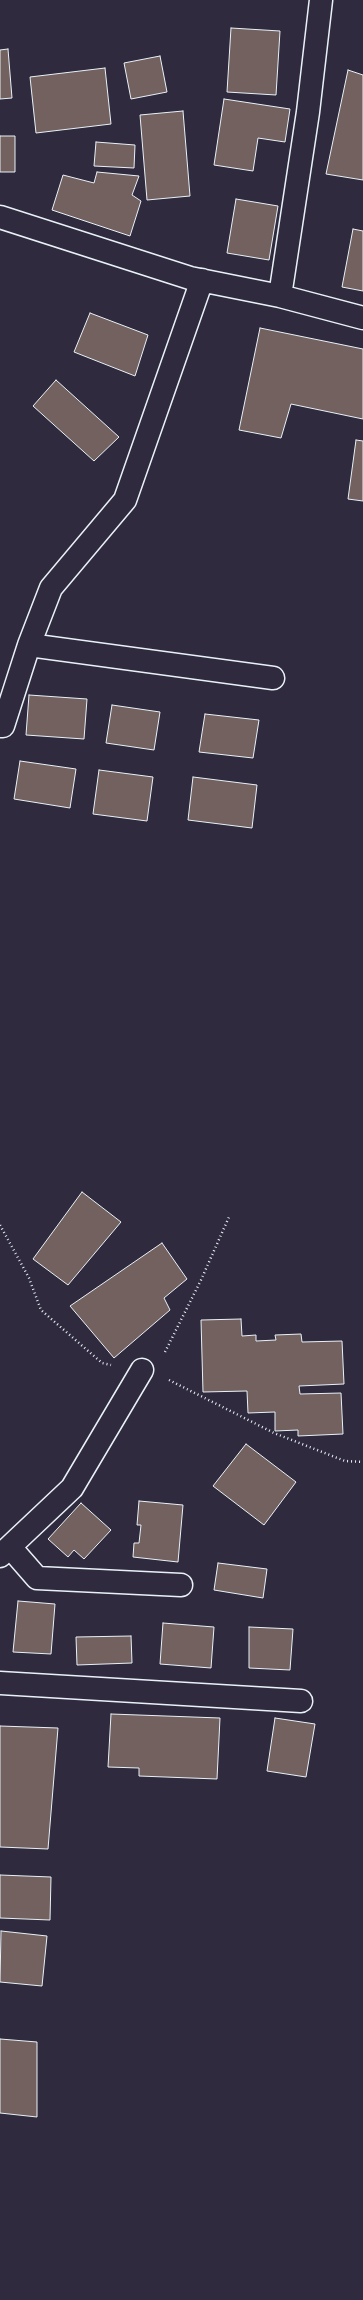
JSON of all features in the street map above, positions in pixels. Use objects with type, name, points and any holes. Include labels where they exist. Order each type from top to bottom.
[{"type":"street","points":[[280,296],[308,112],[320,0]]},
{"type":"street","points":[[0,217],[202,280],[280,296],[363,318]]},
{"type":"street","points":[[0,726],[3,726],[29,645],[51,588],[125,500],[202,280]]},
{"type":"street","points":[[29,645],[273,678]]},
{"type":"street","points":[[142,1370],[72,1488],[5,1552],[37,1578],[181,1586]]},
{"type":"street","points":[[0,1683],[302,1701]]},
{"type":"path","points":[[162,1358],[201,1280],[229,1217]]},
{"type":"building","points":[[231,28],[280,31],[276,95],[227,92]]},
{"type":"building","points":[[8,49],[12,98],[0,99],[0,50]]},
{"type":"building","points":[[160,56],[167,92],[131,99],[124,63]]},
{"type":"building","points":[[105,68],[111,124],[36,133],[30,77]]},
{"type":"building","points":[[348,70],[363,75],[363,180],[326,174]]},
{"type":"building","points":[[224,99],[290,109],[285,142],[258,138],[253,171],[214,165]]},
{"type":"building","points":[[183,111],[190,196],[147,200],[140,115]]},
{"type":"building","points":[[0,136],[15,136],[15,172],[0,172]]},
{"type":"building","points":[[96,142],[135,145],[134,168],[94,166]]},
{"type":"building","points":[[97,172],[139,176],[132,195],[141,201],[130,236],[52,210],[63,175],[94,183]]},
{"type":"building","points":[[236,199],[278,206],[269,260],[227,253]]},
{"type":"building","points":[[353,229],[363,231],[363,291],[342,287]]},
{"type":"building","points":[[90,313],[148,335],[135,376],[74,352]]},
{"type":"building","points":[[260,328],[363,349],[363,419],[291,404],[281,438],[239,430]]},
{"type":"building","points":[[56,380],[119,437],[94,461],[33,406]]},
{"type":"building","points":[[356,440],[363,441],[363,501],[348,499]]},
{"type":"building","points":[[29,695],[87,699],[84,739],[26,735]]},
{"type":"building","points":[[112,705],[160,712],[154,750],[106,743]]},
{"type":"building","points":[[205,714],[259,720],[253,758],[199,752]]},
{"type":"building","points":[[20,761],[76,769],[70,808],[14,799]]},
{"type":"building","points":[[99,770],[153,777],[147,821],[93,814]]},
{"type":"building","points":[[193,777],[257,785],[252,828],[188,820]]},
{"type":"building","points":[[82,1192],[121,1222],[68,1285],[33,1259]]},
{"type":"building","points":[[162,1243],[187,1279],[164,1298],[170,1310],[114,1358],[70,1306]]},
{"type":"building","points":[[241,1319],[242,1336],[256,1335],[256,1341],[276,1340],[275,1335],[301,1334],[302,1342],[342,1341],[344,1384],[299,1386],[300,1394],[341,1393],[343,1434],[298,1436],[298,1430],[275,1431],[275,1412],[248,1413],[247,1391],[203,1392],[201,1320]]},
{"type":"building","points":[[246,1444],[296,1482],[264,1525],[213,1486]]},
{"type":"building","points":[[139,1501],[183,1505],[178,1562],[133,1557],[134,1543],[139,1543],[141,1525],[137,1525]]},
{"type":"building","points":[[81,1503],[111,1530],[84,1559],[74,1550],[68,1557],[48,1539]]},
{"type":"building","points":[[218,1563],[267,1569],[263,1598],[214,1590]]},
{"type":"building","points":[[18,1601],[55,1604],[51,1654],[13,1652]]},
{"type":"building","points":[[163,1623],[214,1627],[211,1668],[160,1664]]},
{"type":"building","points":[[249,1627],[293,1629],[290,1670],[249,1668]]},
{"type":"building","points":[[131,1636],[132,1663],[77,1665],[76,1637]]},
{"type":"building","points":[[111,1714],[220,1718],[217,1779],[139,1776],[139,1768],[108,1767]]},
{"type":"building","points":[[275,1718],[315,1724],[306,1777],[267,1771]]},
{"type":"building","points":[[0,1726],[58,1728],[48,1849],[0,1847]]},
{"type":"building","points":[[0,1875],[51,1877],[50,1920],[0,1918]]},
{"type":"building","points":[[1,1931],[47,1936],[42,1986],[0,1982]]},
{"type":"building","points":[[0,2039],[37,2042],[37,2117],[0,2113]]}]
